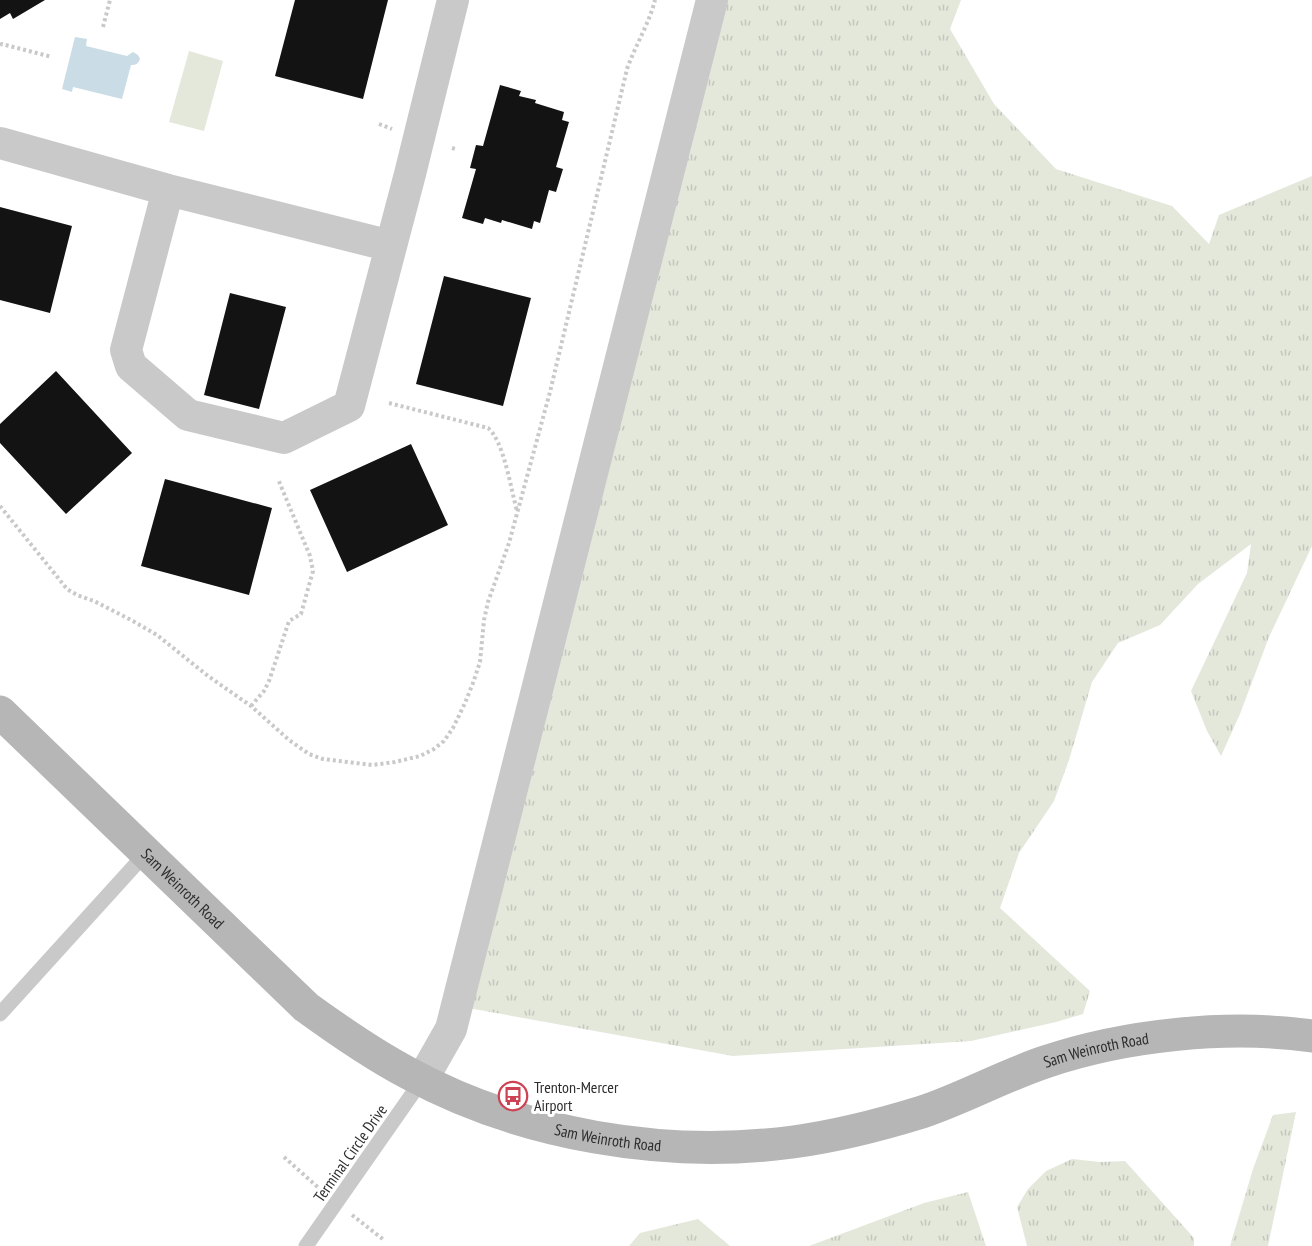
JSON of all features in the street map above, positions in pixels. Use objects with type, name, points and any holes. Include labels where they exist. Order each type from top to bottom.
[{"type":"street","points":[[168,190],[126,350],[131,366],[188,415],[284,438],[349,406],[453,0]]},
{"type":"street","points":[[422,1080],[452,1029],[712,0]]},
{"type":"street","points":[[0,143],[168,190],[391,246]]},
{"type":"street","name":"Sam Weinroth Road","points":[[0,712],[306,1007],[361,1046],[422,1080],[461,1098],[525,1121],[590,1137],[657,1146],[725,1148],[793,1142],[860,1130],[924,1111],[1045,1062],[1109,1045],[1175,1035],[1241,1032],[1312,1036]]},
{"type":"lane","points":[[0,1014],[146,853]]},
{"type":"lane","name":"Terminal Circle Drive","points":[[306,1246],[422,1080]]},
{"type":"path","points":[[103,27],[110,0]]},
{"type":"path","points":[[0,506],[67,589],[77,596],[94,601],[126,617],[157,635],[208,676],[251,706],[289,740],[309,754],[323,759],[372,765],[412,758],[434,749],[444,741],[453,728],[480,662],[488,603],[509,543],[550,392],[627,69],[652,15],[655,0]]},
{"type":"path","points":[[0,45],[52,57]]},
{"type":"path","points":[[389,403],[488,428],[493,432],[502,452],[517,512]]},
{"type":"path","points":[[251,706],[269,681],[289,621],[301,614],[313,571],[310,556],[278,479]]},
{"type":"path","points":[[284,1158],[322,1190]]},
{"type":"path","points":[[349,1213],[384,1240]]},
{"type":"green space","points":[[699,0],[961,0],[950,29],[994,104],[1056,169],[1172,206],[1209,244],[1219,215],[1312,176],[1312,546],[1269,637],[1240,714],[1221,756],[1207,731],[1191,691],[1247,573],[1251,544],[1198,584],[1160,625],[1118,643],[1092,682],[1069,760],[1054,801],[1019,853],[1000,908],[1090,991],[1083,1014],[971,1041],[733,1056],[457,1006]]},
{"type":"green space","points":[[189,51],[223,61],[204,131],[169,122]]},
{"type":"green space","points":[[1296,1112],[1268,1246],[1230,1246],[1253,1169],[1273,1115]]},
{"type":"green space","points":[[1072,1159],[1100,1162],[1125,1161],[1194,1238],[1194,1246],[1027,1246],[1017,1207],[1028,1189],[1046,1171]]},
{"type":"green space","points":[[968,1192],[986,1246],[809,1246],[924,1203]]},
{"type":"green space","points":[[698,1219],[730,1246],[629,1246],[640,1233]]},
{"type":"water","points":[[75,37],[87,39],[86,46],[127,56],[133,52],[138,55],[140,59],[137,64],[131,65],[122,99],[73,87],[72,92],[62,89]]},
{"type":"building","points":[[0,0],[45,0],[13,19],[10,13],[0,19]]},
{"type":"building","points":[[295,0],[388,0],[363,99],[275,76]]},
{"type":"building","points":[[500,85],[521,91],[519,96],[536,100],[535,103],[564,112],[562,120],[569,122],[556,167],[563,169],[556,192],[549,190],[540,223],[534,221],[532,229],[502,220],[501,223],[485,218],[483,224],[462,218],[476,169],[470,168],[476,145],[483,146]]},
{"type":"building","points":[[0,207],[72,226],[50,313],[0,300]]},
{"type":"building","points":[[444,276],[531,298],[503,406],[416,384]]},
{"type":"building","points":[[230,293],[286,307],[259,409],[204,395]]},
{"type":"building","points":[[56,371],[132,453],[66,514],[0,443],[0,424]]},
{"type":"building","points":[[411,444],[448,525],[347,572],[310,490]]},
{"type":"building","points":[[165,479],[272,508],[249,595],[141,566]]},
{"type":"place","name":"Trenton-Mercer Airport","points":[[513,1096]]}]
